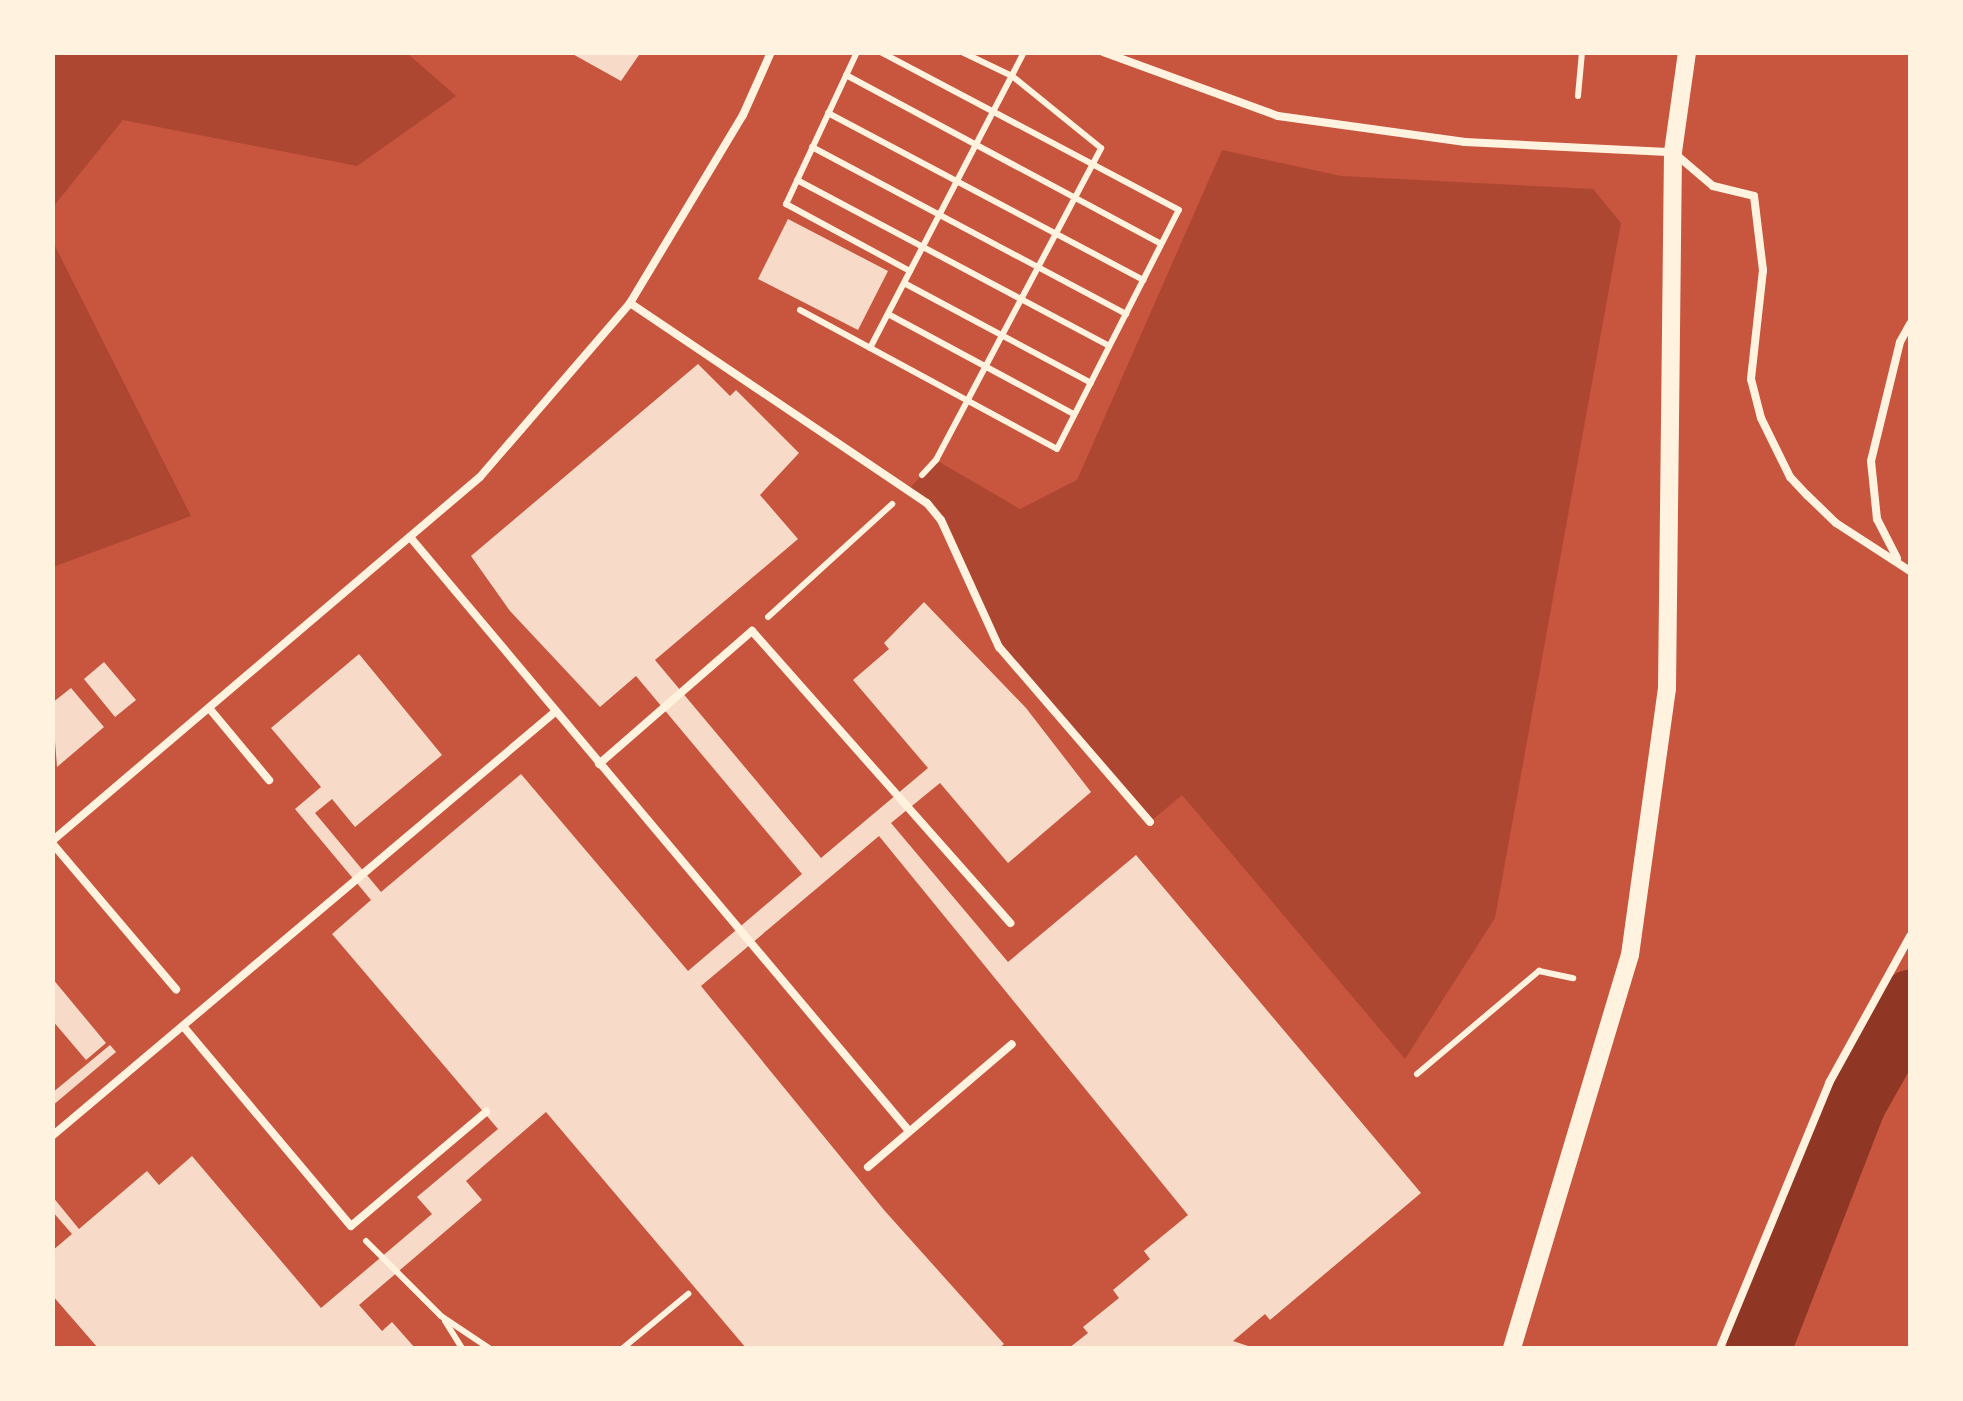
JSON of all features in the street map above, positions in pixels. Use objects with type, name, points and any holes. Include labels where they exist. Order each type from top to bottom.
[{"type":"street","points":[[1512,1348],[1630,954],[1662,727],[1673,152],[1687,52]]},
{"type":"lane","points":[[176,989],[52,842],[480,478],[630,303],[742,115],[771,52]]},
{"type":"lane","points":[[1104,52],[1278,116],[1466,142],[1673,152],[1713,186],[1754,196],[1763,270],[1751,379],[1790,477],[1836,523],[1910,571]]},
{"type":"lane","points":[[630,303],[908,489],[941,520],[1000,647],[1150,822]]},
{"type":"lane","points":[[1897,559],[1876,518],[1872,461],[1900,342],[1910,324]]},
{"type":"lane","points":[[410,537],[910,1131]]},
{"type":"lane","points":[[599,764],[752,631],[1010,923]]},
{"type":"lane","points":[[209,708],[269,780]]},
{"type":"lane","points":[[52,1136],[556,712]]},
{"type":"lane","points":[[1720,1348],[1829,1083],[1910,936]]},
{"type":"lane","points":[[182,1026],[351,1226],[486,1112]]},
{"type":"lane","points":[[868,1167],[1012,1044]]},
{"type":"path","points":[[857,52],[786,204],[910,271]]},
{"type":"path","points":[[800,310],[1056,449],[1179,210],[881,52]]},
{"type":"path","points":[[752,631],[936,460],[1101,148],[1012,76],[962,52]]},
{"type":"path","points":[[870,348],[1024,52]]},
{"type":"path","points":[[1578,96],[1582,52]]},
{"type":"path","points":[[846,75],[1161,244]]},
{"type":"path","points":[[828,113],[1143,280]]},
{"type":"path","points":[[812,147],[1126,314]]},
{"type":"path","points":[[797,180],[1109,346]]},
{"type":"path","points":[[904,283],[1091,382]]},
{"type":"path","points":[[888,314],[1074,414]]},
{"type":"path","points":[[1417,1074],[1539,971],[1573,978]]},
{"type":"path","points":[[351,1226],[441,1316],[489,1348]]},
{"type":"path","points":[[623,1348],[688,1294]]},
{"type":"path","points":[[441,1316],[462,1348]]},
{"type":"shaded area","points":[[53,52],[407,53],[456,96],[357,166],[123,120],[53,207]]},
{"type":"shaded area","points":[[1222,150],[1341,176],[1593,189],[1621,223],[1495,918],[1405,1059],[1182,795],[1150,822],[999,647],[941,520],[909,489],[936,460],[1020,509],[1077,480]]},
{"type":"shaded area","points":[[52,240],[191,516],[53,567],[52,567]]},
{"type":"building","points":[[569,52],[641,52],[621,81]]},
{"type":"building","points":[[788,219],[888,271],[858,330],[758,279]]},
{"type":"building","points":[[698,364],[730,396],[736,390],[799,453],[760,495],[798,539],[655,660],[821,858],[928,768],[853,680],[889,649],[884,643],[924,602],[1026,708],[1091,792],[1008,863],[940,783],[891,823],[1008,962],[1136,855],[1421,1193],[1270,1320],[1265,1314],[1233,1341],[1254,1348],[1069,1348],[1088,1333],[1083,1327],[1119,1298],[1113,1290],[1150,1259],[1144,1251],[1188,1215],[879,836],[701,986],[884,1210],[1004,1344],[999,1348],[746,1348],[546,1112],[466,1181],[482,1200],[359,1305],[382,1331],[392,1322],[415,1348],[98,1348],[52,1295],[52,1251],[72,1234],[52,1211],[52,1196],[79,1229],[147,1171],[159,1185],[192,1156],[321,1308],[432,1214],[417,1197],[498,1129],[332,934],[371,900],[295,809],[321,787],[271,728],[359,654],[442,755],[355,827],[332,799],[315,813],[381,892],[521,774],[688,971],[802,874],[636,676],[600,707],[510,611],[471,556]]},
{"type":"building","points":[[104,662],[136,700],[115,717],[84,679]]},
{"type":"building","points":[[71,688],[104,727],[57,767],[52,703]]},
{"type":"building","points":[[52,978],[106,1043],[86,1060],[52,1020]]},
{"type":"building","points":[[110,1045],[116,1052],[52,1106],[52,1093]]},
{"type":"waterway","points":[[1758,1348],[1854,1101],[1910,1002]]}]
